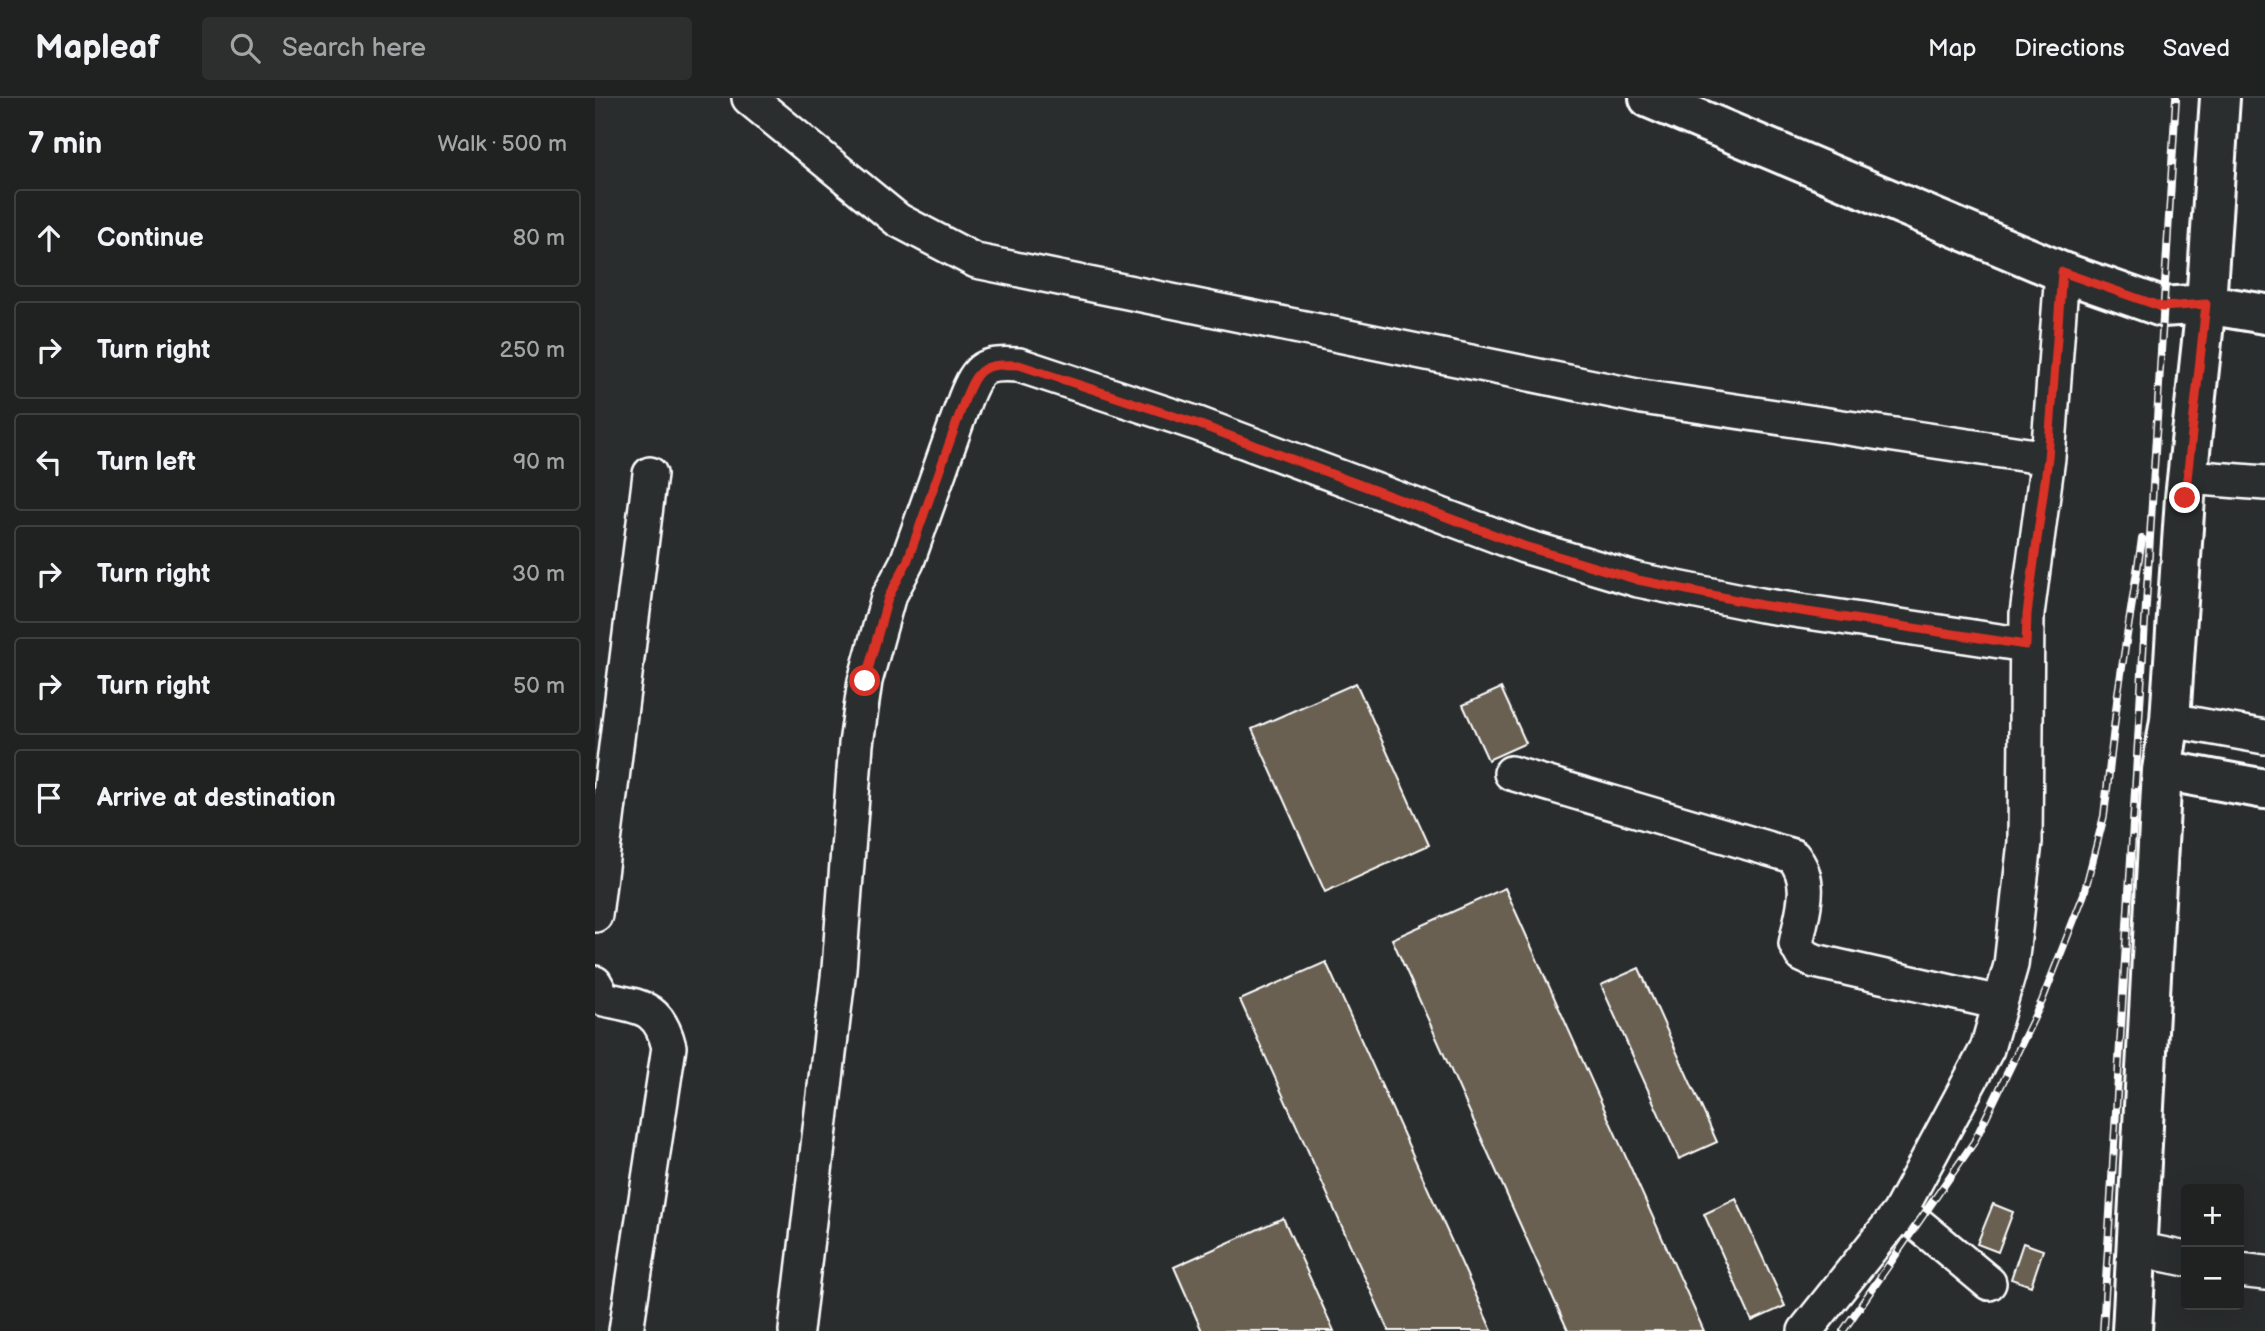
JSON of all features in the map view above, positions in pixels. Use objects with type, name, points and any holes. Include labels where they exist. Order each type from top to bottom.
[{"type":"main road","points":[[1649,98],[2062,272],[2162,307],[2206,304],[2265,314]]},
{"type":"main road","points":[[2132,1331],[2162,770],[2170,720],[2187,477],[2206,304],[2220,98]]},
{"type":"main road","points":[[2162,770],[2265,789]]},
{"type":"street","points":[[749,98],[898,220],[976,261],[1642,397],[2048,458]]},
{"type":"street","points":[[1805,1331],[1899,1213],[1987,1049],[2011,965],[2025,842],[2027,614],[2048,458],[2062,272]]},
{"type":"street","points":[[796,1331],[839,969],[856,744],[865,681],[888,598],[907,562],[975,374],[993,364],[1019,365],[1198,424],[1524,546],[1638,580],[1761,605],[2026,645]]},
{"type":"street","points":[[595,915],[650,474]]},
{"type":"street","points":[[2187,477],[2265,483]]},
{"type":"street","points":[[2170,720],[2265,737]]},
{"type":"street","points":[[1511,773],[1793,856],[1803,868],[1808,887],[1796,944],[1802,955],[1815,961],[2000,1003]]},
{"type":"street","points":[[595,983],[604,999],[652,1012],[664,1026],[669,1046],[626,1331]]},
{"type":"street","points":[[1899,1213],[1919,1225],[1989,1283]]},
{"type":"street","points":[[2137,1250],[2181,1258]]},
{"type":"street","points":[[2244,1270],[2265,1273]]},
{"type":"building","points":[[1356,683],[1429,845],[1325,892],[1252,729]]},
{"type":"building","points":[[1501,688],[1526,743],[1488,760],[1463,705]]},
{"type":"building","points":[[1505,888],[1704,1331],[1568,1331],[1392,939]]},
{"type":"building","points":[[1326,962],[1492,1331],[1389,1331],[1240,1000]]},
{"type":"building","points":[[1639,968],[1717,1142],[1679,1159],[1601,985]]},
{"type":"building","points":[[1736,1199],[1785,1306],[1752,1321],[1704,1214]]},
{"type":"building","points":[[1993,1204],[2013,1212],[1998,1252],[1977,1244]]},
{"type":"building","points":[[1283,1218],[1334,1331],[1202,1331],[1174,1267]]},
{"type":"building","points":[[2023,1243],[2043,1250],[2031,1286],[2011,1279]]},
{"type":"railway","points":[[2103,1331],[2176,98]]},
{"type":"railway","points":[[1843,1331],[1974,1142],[2042,1001],[2084,894],[2104,816],[2118,693],[2142,539]]},
{"type":"route","points":[[865,681],[888,598],[907,562],[975,374],[993,364],[1019,365],[1198,424],[1524,546],[1638,580],[1761,605],[2026,645],[2027,614],[2048,458],[2062,272],[2162,307],[2206,304],[2185,498]]}]
